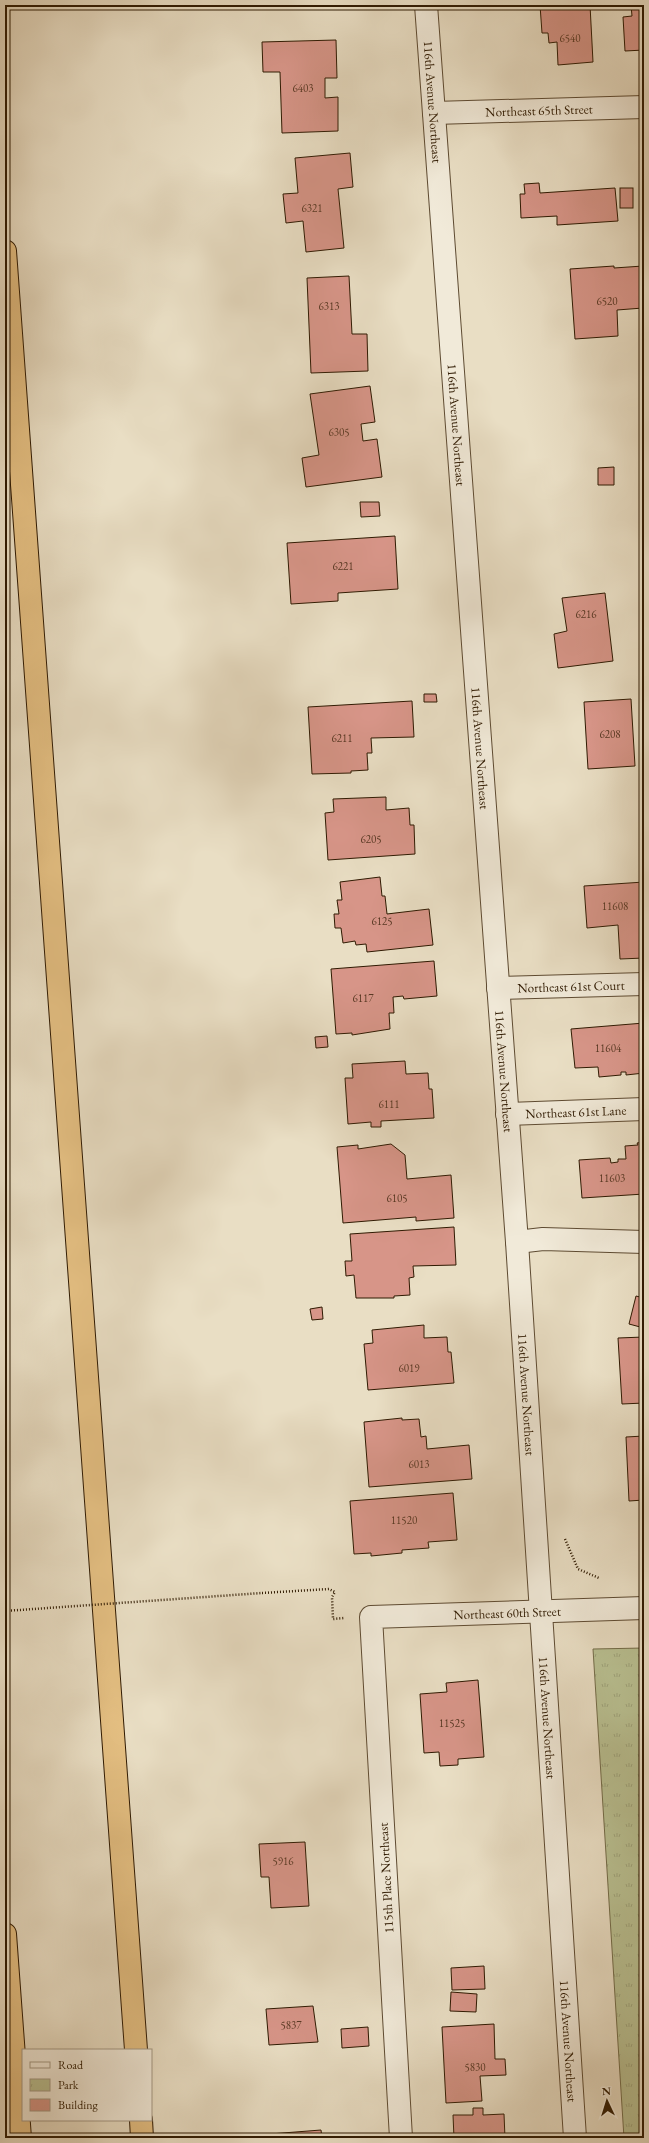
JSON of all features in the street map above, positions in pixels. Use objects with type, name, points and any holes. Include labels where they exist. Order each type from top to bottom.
[{"type":"highway","points":[[5,251],[136,2049]]},
{"type":"highway","points":[[5,1934],[20,2138]]},
{"type":"highway","points":[[141,2121],[142,2138]]},
{"type":"street","name":"116th Avenue Northeast","points":[[426,5],[508,1114],[576,2138]]},
{"type":"street","name":"Northeast 65th Street","points":[[434,113],[644,107]]},
{"type":"street","name":"Northeast 61st Court","points":[[498,988],[644,984]]},
{"type":"street","name":"Northeast 61st Lane","points":[[508,1114],[644,1109]]},
{"type":"street","points":[[517,1242],[543,1239],[644,1242]]},
{"type":"street","name":"Northeast 60th Street","points":[[371,1617],[644,1608]]},
{"type":"street","name":"115th Place Northeast","points":[[371,1617],[401,2138]]},
{"type":"path","points":[[564,1537],[578,1569],[599,1578]]},
{"type":"path","points":[[5,1611],[262,1592],[329,1589],[335,1592],[332,1597]]},
{"type":"green space","points":[[644,1648],[644,2138],[624,2138],[593,1649]]},
{"type":"building","points":[[540,5],[590,5],[593,62],[558,65],[557,42],[549,43],[548,33],[542,33]]},
{"type":"building","points":[[631,5],[644,5],[644,50],[625,51],[623,17],[632,16]]},
{"type":"building","points":[[336,40],[337,78],[325,78],[325,98],[338,97],[338,131],[282,133],[280,72],[263,72],[262,42]]},
{"type":"building","points":[[350,153],[353,187],[338,189],[344,248],[306,252],[303,221],[286,223],[283,194],[298,193],[295,158]]},
{"type":"building","points":[[539,183],[540,193],[615,188],[618,221],[557,225],[557,216],[521,218],[520,194],[525,194],[524,184]]},
{"type":"building","points":[[620,188],[633,188],[633,208],[620,208]]},
{"type":"building","points":[[614,266],[614,268],[643,266],[643,308],[617,310],[618,336],[575,339],[570,269]]},
{"type":"building","points":[[349,276],[352,334],[367,334],[368,371],[311,373],[307,278]]},
{"type":"building","points":[[370,386],[375,422],[361,424],[363,441],[377,439],[382,477],[306,487],[302,458],[319,455],[310,394]]},
{"type":"building","points":[[614,467],[614,485],[598,485],[598,468]]},
{"type":"building","points":[[360,502],[379,502],[380,516],[361,517]]},
{"type":"building","points":[[395,536],[398,589],[338,593],[338,601],[291,604],[287,543]]},
{"type":"building","points":[[605,593],[613,661],[558,668],[554,634],[567,631],[562,598]]},
{"type":"building","points":[[424,694],[436,694],[437,702],[424,702]]},
{"type":"building","points":[[631,699],[635,766],[588,769],[584,702]]},
{"type":"building","points":[[412,701],[414,737],[371,738],[372,753],[367,753],[368,770],[351,771],[351,773],[312,774],[308,707]]},
{"type":"building","points":[[386,797],[386,810],[409,808],[410,825],[414,825],[415,854],[328,860],[325,813],[334,812],[333,799]]},
{"type":"building","points":[[380,877],[382,896],[385,896],[387,914],[429,909],[433,945],[367,952],[366,944],[356,945],[355,941],[343,943],[341,928],[335,928],[334,914],[339,914],[337,900],[342,900],[340,882]]},
{"type":"building","points":[[644,882],[644,958],[620,959],[618,925],[587,928],[584,886]]},
{"type":"building","points":[[434,961],[437,996],[404,999],[403,996],[393,997],[394,1013],[389,1013],[390,1029],[352,1035],[352,1033],[336,1034],[331,969]]},
{"type":"building","points":[[644,1023],[644,1073],[626,1075],[626,1072],[621,1072],[621,1075],[599,1077],[598,1067],[575,1068],[571,1029]]},
{"type":"building","points":[[327,1036],[328,1047],[316,1048],[315,1037]]},
{"type":"building","points":[[405,1061],[406,1074],[428,1073],[429,1089],[432,1089],[434,1118],[381,1121],[381,1127],[371,1127],[371,1122],[348,1124],[345,1078],[353,1078],[352,1064]]},
{"type":"building","points":[[644,1142],[644,1194],[582,1198],[579,1160],[610,1158],[611,1163],[618,1162],[618,1159],[626,1159],[625,1146],[638,1145],[637,1143]]},
{"type":"building","points":[[391,1144],[405,1155],[407,1179],[451,1175],[454,1218],[416,1221],[416,1217],[343,1223],[337,1147],[358,1145],[358,1149]]},
{"type":"building","points":[[454,1227],[456,1265],[413,1266],[414,1277],[409,1278],[410,1295],[394,1296],[394,1298],[356,1298],[354,1275],[346,1276],[345,1261],[352,1261],[350,1234]]},
{"type":"building","points":[[636,1296],[644,1298],[644,1328],[629,1324]]},
{"type":"building","points":[[322,1307],[323,1319],[312,1320],[310,1309]]},
{"type":"building","points":[[424,1325],[424,1338],[447,1337],[448,1352],[451,1352],[454,1383],[368,1390],[364,1344],[373,1343],[372,1330]]},
{"type":"building","points":[[644,1337],[644,1403],[622,1404],[618,1338]]},
{"type":"building","points":[[402,1418],[402,1420],[419,1419],[421,1437],[426,1436],[427,1449],[469,1445],[472,1479],[369,1487],[364,1422]]},
{"type":"building","points":[[644,1436],[644,1500],[629,1501],[626,1437]]},
{"type":"building","points":[[453,1493],[457,1540],[428,1542],[429,1548],[402,1550],[402,1553],[371,1556],[371,1553],[354,1554],[350,1501]]},
{"type":"building","points":[[478,1680],[484,1757],[458,1759],[458,1765],[440,1766],[439,1752],[424,1753],[420,1694],[447,1692],[446,1683]]},
{"type":"building","points":[[305,1842],[309,1906],[271,1908],[269,1877],[261,1877],[259,1844]]},
{"type":"building","points":[[484,1966],[485,1989],[452,1990],[451,1968]]},
{"type":"building","points":[[451,1992],[477,1994],[476,2012],[450,2011]]},
{"type":"building","points":[[313,2006],[318,2042],[269,2045],[266,2009]]},
{"type":"building","points":[[494,2024],[495,2059],[505,2059],[506,2075],[480,2076],[482,2101],[446,2103],[442,2027]]},
{"type":"building","points":[[368,2027],[369,2046],[342,2048],[341,2029]]},
{"type":"building","points":[[473,2108],[483,2108],[483,2115],[504,2114],[505,2138],[454,2138],[453,2115],[473,2115]]},
{"type":"building","points":[[321,2130],[322,2138],[262,2138],[270,2136],[270,2134]]}]
